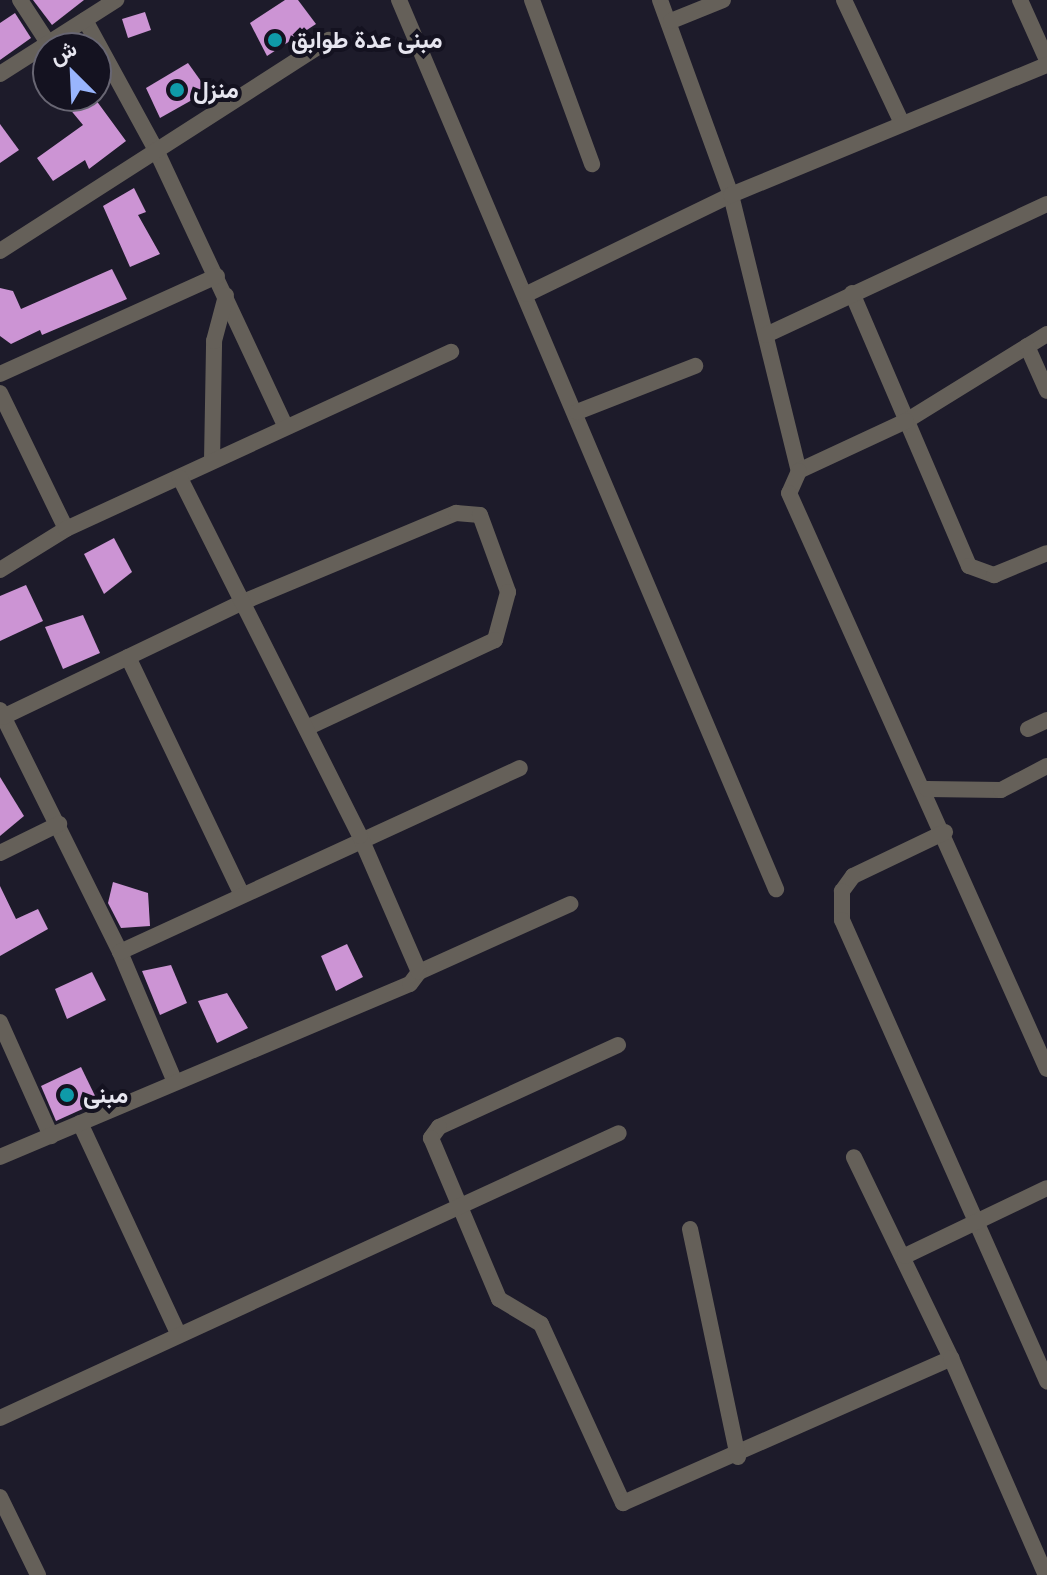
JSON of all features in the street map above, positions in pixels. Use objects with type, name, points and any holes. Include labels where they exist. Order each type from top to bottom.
[{"type":"street","points":[[20,0],[41,32]]},
{"type":"street","points":[[399,0],[527,294],[776,889]]},
{"type":"street","points":[[532,0],[592,164]]},
{"type":"street","points":[[660,0],[671,21],[731,195],[799,471],[791,505],[927,789],[1047,1069]]},
{"type":"street","points":[[671,21],[723,0]]},
{"type":"street","points":[[844,0],[902,123]]},
{"type":"street","points":[[527,294],[731,195],[1047,63],[1020,0]]},
{"type":"street","points":[[66,32],[109,2]]},
{"type":"street","points":[[85,20],[156,150],[286,427]]},
{"type":"street","points":[[0,251],[329,40]]},
{"type":"street","points":[[0,74],[32,53]]},
{"type":"street","points":[[766,335],[1047,204]]},
{"type":"street","points":[[0,374],[217,276]]},
{"type":"street","points":[[852,293],[975,572],[994,575],[1047,553]]},
{"type":"street","points":[[212,461],[214,341],[226,296]]},
{"type":"street","points":[[799,471],[906,421],[1047,334]]},
{"type":"street","points":[[1027,346],[1047,391]]},
{"type":"street","points":[[0,570],[66,529],[451,352]]},
{"type":"street","points":[[577,412],[695,366]]},
{"type":"street","points":[[0,393],[66,529]]},
{"type":"street","points":[[180,478],[360,836],[419,972]]},
{"type":"street","points":[[175,1082],[120,952],[59,824],[1,714],[243,602],[456,513],[480,515],[488,524],[508,592],[495,640],[306,728]]},
{"type":"street","points":[[128,657],[241,893]]},
{"type":"street","points":[[1028,729],[1047,720]]},
{"type":"street","points":[[927,789],[1001,790],[1047,766]]},
{"type":"street","points":[[120,952],[360,836],[520,768]]},
{"type":"street","points":[[0,853],[59,824]]},
{"type":"street","points":[[945,832],[853,876],[842,891],[842,920],[1047,1381]]},
{"type":"street","points":[[0,1157],[410,984],[419,972],[570,904]]},
{"type":"street","points":[[0,1022],[51,1136]]},
{"type":"street","points":[[618,1045],[434,1130],[433,1146],[502,1304],[541,1324],[620,1501],[630,1504],[951,1358]]},
{"type":"street","points":[[80,1123],[179,1335]]},
{"type":"street","points":[[0,1418],[619,1133]]},
{"type":"street","points":[[854,1157],[905,1256],[1046,1575]]},
{"type":"street","points":[[905,1256],[1047,1188]]},
{"type":"street","points":[[690,1229],[738,1457]]},
{"type":"street","points":[[0,1497],[38,1575]]},
{"type":"building","points":[[33,0],[84,0],[52,25]]},
{"type":"building","name":"مبنى عدة طوابق","points":[[285,0],[298,0],[316,24],[267,56],[250,23]]},
{"type":"building","points":[[145,12],[151,30],[128,38],[122,19]]},
{"type":"building","points":[[15,13],[31,38],[0,60],[0,23]]},
{"type":"building","name":"منزل","points":[[188,63],[208,91],[160,118],[146,88]]},
{"type":"building","points":[[72,112],[105,112],[126,141],[89,169],[85,160],[53,181],[37,158],[83,125]]},
{"type":"building","points":[[0,124],[19,150],[0,163]]},
{"type":"building","points":[[134,188],[146,212],[138,215],[160,254],[130,267],[103,206]]},
{"type":"building","points":[[112,269],[127,299],[42,335],[40,330],[11,344],[0,336],[0,288],[13,291],[21,309]]},
{"type":"building","points":[[114,538],[132,572],[104,594],[84,554]]},
{"type":"building","points":[[26,585],[43,621],[0,641],[0,596]]},
{"type":"building","points":[[83,615],[100,653],[63,669],[45,627]]},
{"type":"building","points":[[0,777],[24,816],[0,836]]},
{"type":"building","points":[[113,882],[148,893],[150,926],[121,928],[108,903]]},
{"type":"building","points":[[0,886],[16,919],[38,909],[48,929],[0,956]]},
{"type":"building","points":[[347,944],[363,977],[336,991],[321,956]]},
{"type":"building","points":[[171,965],[187,1003],[160,1015],[142,971]]},
{"type":"building","points":[[92,972],[106,1000],[67,1019],[55,989]]},
{"type":"building","points":[[227,993],[248,1028],[217,1043],[198,1001]]},
{"type":"building","name":"مبنى","points":[[81,1067],[98,1102],[56,1121],[41,1086]]},
{"type":"place","name":"مبنى عدة طوابق","points":[[275,40]]},
{"type":"place","name":"منزل","points":[[177,90]]},
{"type":"place","name":"مبنى","points":[[67,1095]]}]
